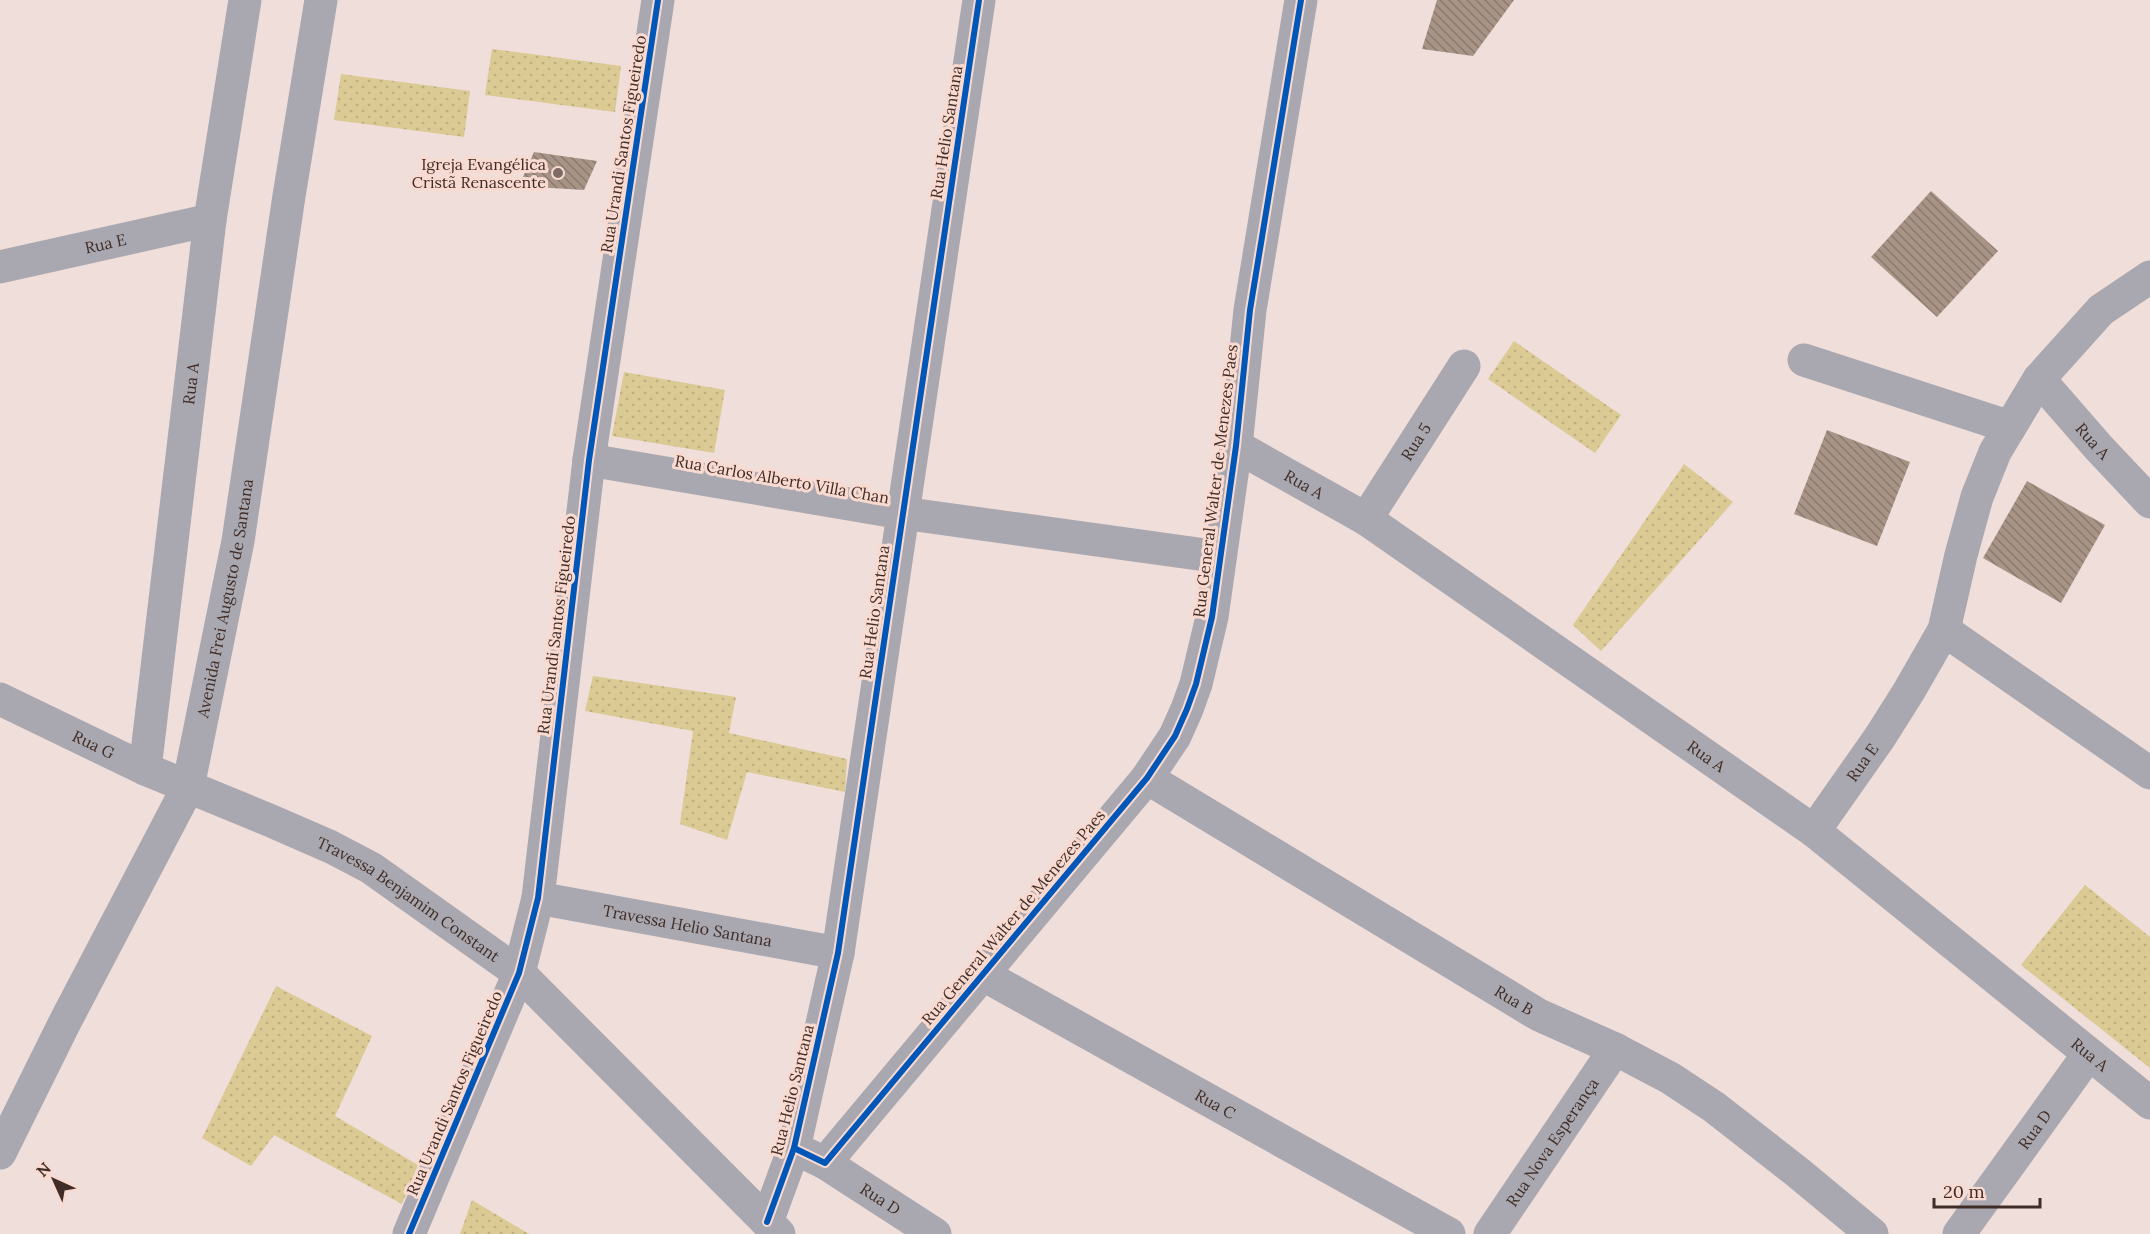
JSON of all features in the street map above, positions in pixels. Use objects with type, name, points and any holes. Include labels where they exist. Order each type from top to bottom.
[{"type":"street","name":"Rua A","points":[[145,769],[210,220],[245,0]]},
{"type":"street","name":"Avenida Frei Augusto de Santana","points":[[0,1153],[66,1020],[188,788],[238,541],[289,196],[321,0]]},
{"type":"street","name":"Rua Urandi Santos Figueiredo","points":[[409,1234],[519,973],[538,898],[589,460],[658,0]]},
{"type":"street","name":"Rua Helio Santana","points":[[773,1228],[794,1148],[838,953],[979,0]]},
{"type":"street","name":"Rua General Walter de Menezes Paes","points":[[825,1163],[1147,778],[1175,736],[1196,684],[1212,617],[1236,446],[1250,310],[1300,0]]},
{"type":"street","name":"Rua E","points":[[0,267],[210,220]]},
{"type":"street","points":[[2150,277],[2102,310],[2039,379],[1995,452],[1977,497],[1944,630],[2150,773]]},
{"type":"street","points":[[1804,360],[2010,427]]},
{"type":"street","name":"Rua 5","points":[[1366,519],[1464,366]]},
{"type":"street","name":"Rua A","points":[[2039,379],[2098,448],[2150,502]]},
{"type":"street","name":"Rua A","points":[[1236,446],[1366,519],[1814,831],[2150,1103]]},
{"type":"street","name":"Rua Carlos Alberto Villa Chan","points":[[589,460],[902,513],[1220,557]]},
{"type":"street","name":"Rua E","points":[[1814,831],[1910,691],[1944,630]]},
{"type":"street","name":"Rua G","points":[[0,699],[188,788]]},
{"type":"street","name":"Rua B","points":[[1147,778],[1539,1015],[1615,1049],[1670,1078],[1714,1107],[1872,1234]]},
{"type":"street","name":"Travessa Benjamim Constant","points":[[188,788],[289,829],[371,868],[519,973],[773,1228]]},
{"type":"street","name":"Travessa Helio Santana","points":[[538,898],[838,953]]},
{"type":"street","name":"Rua C","points":[[982,974],[1449,1234]]},
{"type":"street","name":"Rua Nova Esperança","points":[[1490,1234],[1615,1049]]},
{"type":"street","name":"Rua D","points":[[1959,1234],[2088,1055]]},
{"type":"street","points":[[794,1148],[825,1163]]},
{"type":"street","name":"Rua D","points":[[825,1163],[935,1234]]},
{"type":"shaded area","points":[[492,49],[621,66],[615,112],[485,95]]},
{"type":"shaded area","points":[[341,74],[470,91],[464,137],[334,120]]},
{"type":"shaded area","points":[[1514,341],[1621,415],[1595,453],[1488,379]]},
{"type":"shaded area","points":[[624,372],[725,390],[714,453],[612,436]]},
{"type":"shaded area","points":[[1684,464],[1733,502],[1601,651],[1573,625]]},
{"type":"shaded area","points":[[593,676],[736,697],[729,733],[847,759],[845,792],[747,772],[727,840],[680,824],[693,731],[585,711]]},
{"type":"shaded area","points":[[2085,885],[2150,937],[2150,1068],[2021,965]]},
{"type":"shaded area","points":[[276,986],[372,1036],[335,1116],[418,1165],[402,1204],[274,1135],[251,1166],[202,1138]]},
{"type":"shaded area","points":[[472,1200],[529,1234],[460,1234]]},
{"type":"building","points":[[1437,0],[1514,0],[1473,56],[1422,49]]},
{"type":"building","name":"Igreja Evangélica Cristã Renascente","points":[[534,152],[597,161],[584,190],[519,186]]},
{"type":"building","points":[[1931,191],[1998,251],[1937,317],[1871,257]]},
{"type":"building","points":[[1827,430],[1910,462],[1877,546],[1794,514]]},
{"type":"building","points":[[2027,481],[2105,525],[2061,603],[1983,558]]},
{"type":"cycle path","points":[[409,1234],[519,973],[538,898],[589,460],[658,0]]},
{"type":"cycle path","points":[[767,1222],[794,1148],[838,953],[979,0]]},
{"type":"cycle path","points":[[794,1148],[825,1163],[1147,778],[1175,736],[1187,709],[1196,684],[1212,617],[1236,446],[1250,310],[1301,0]]},
{"type":"place","name":"Igreja Evangélica Cristã Renascente","points":[[558,173]]}]
